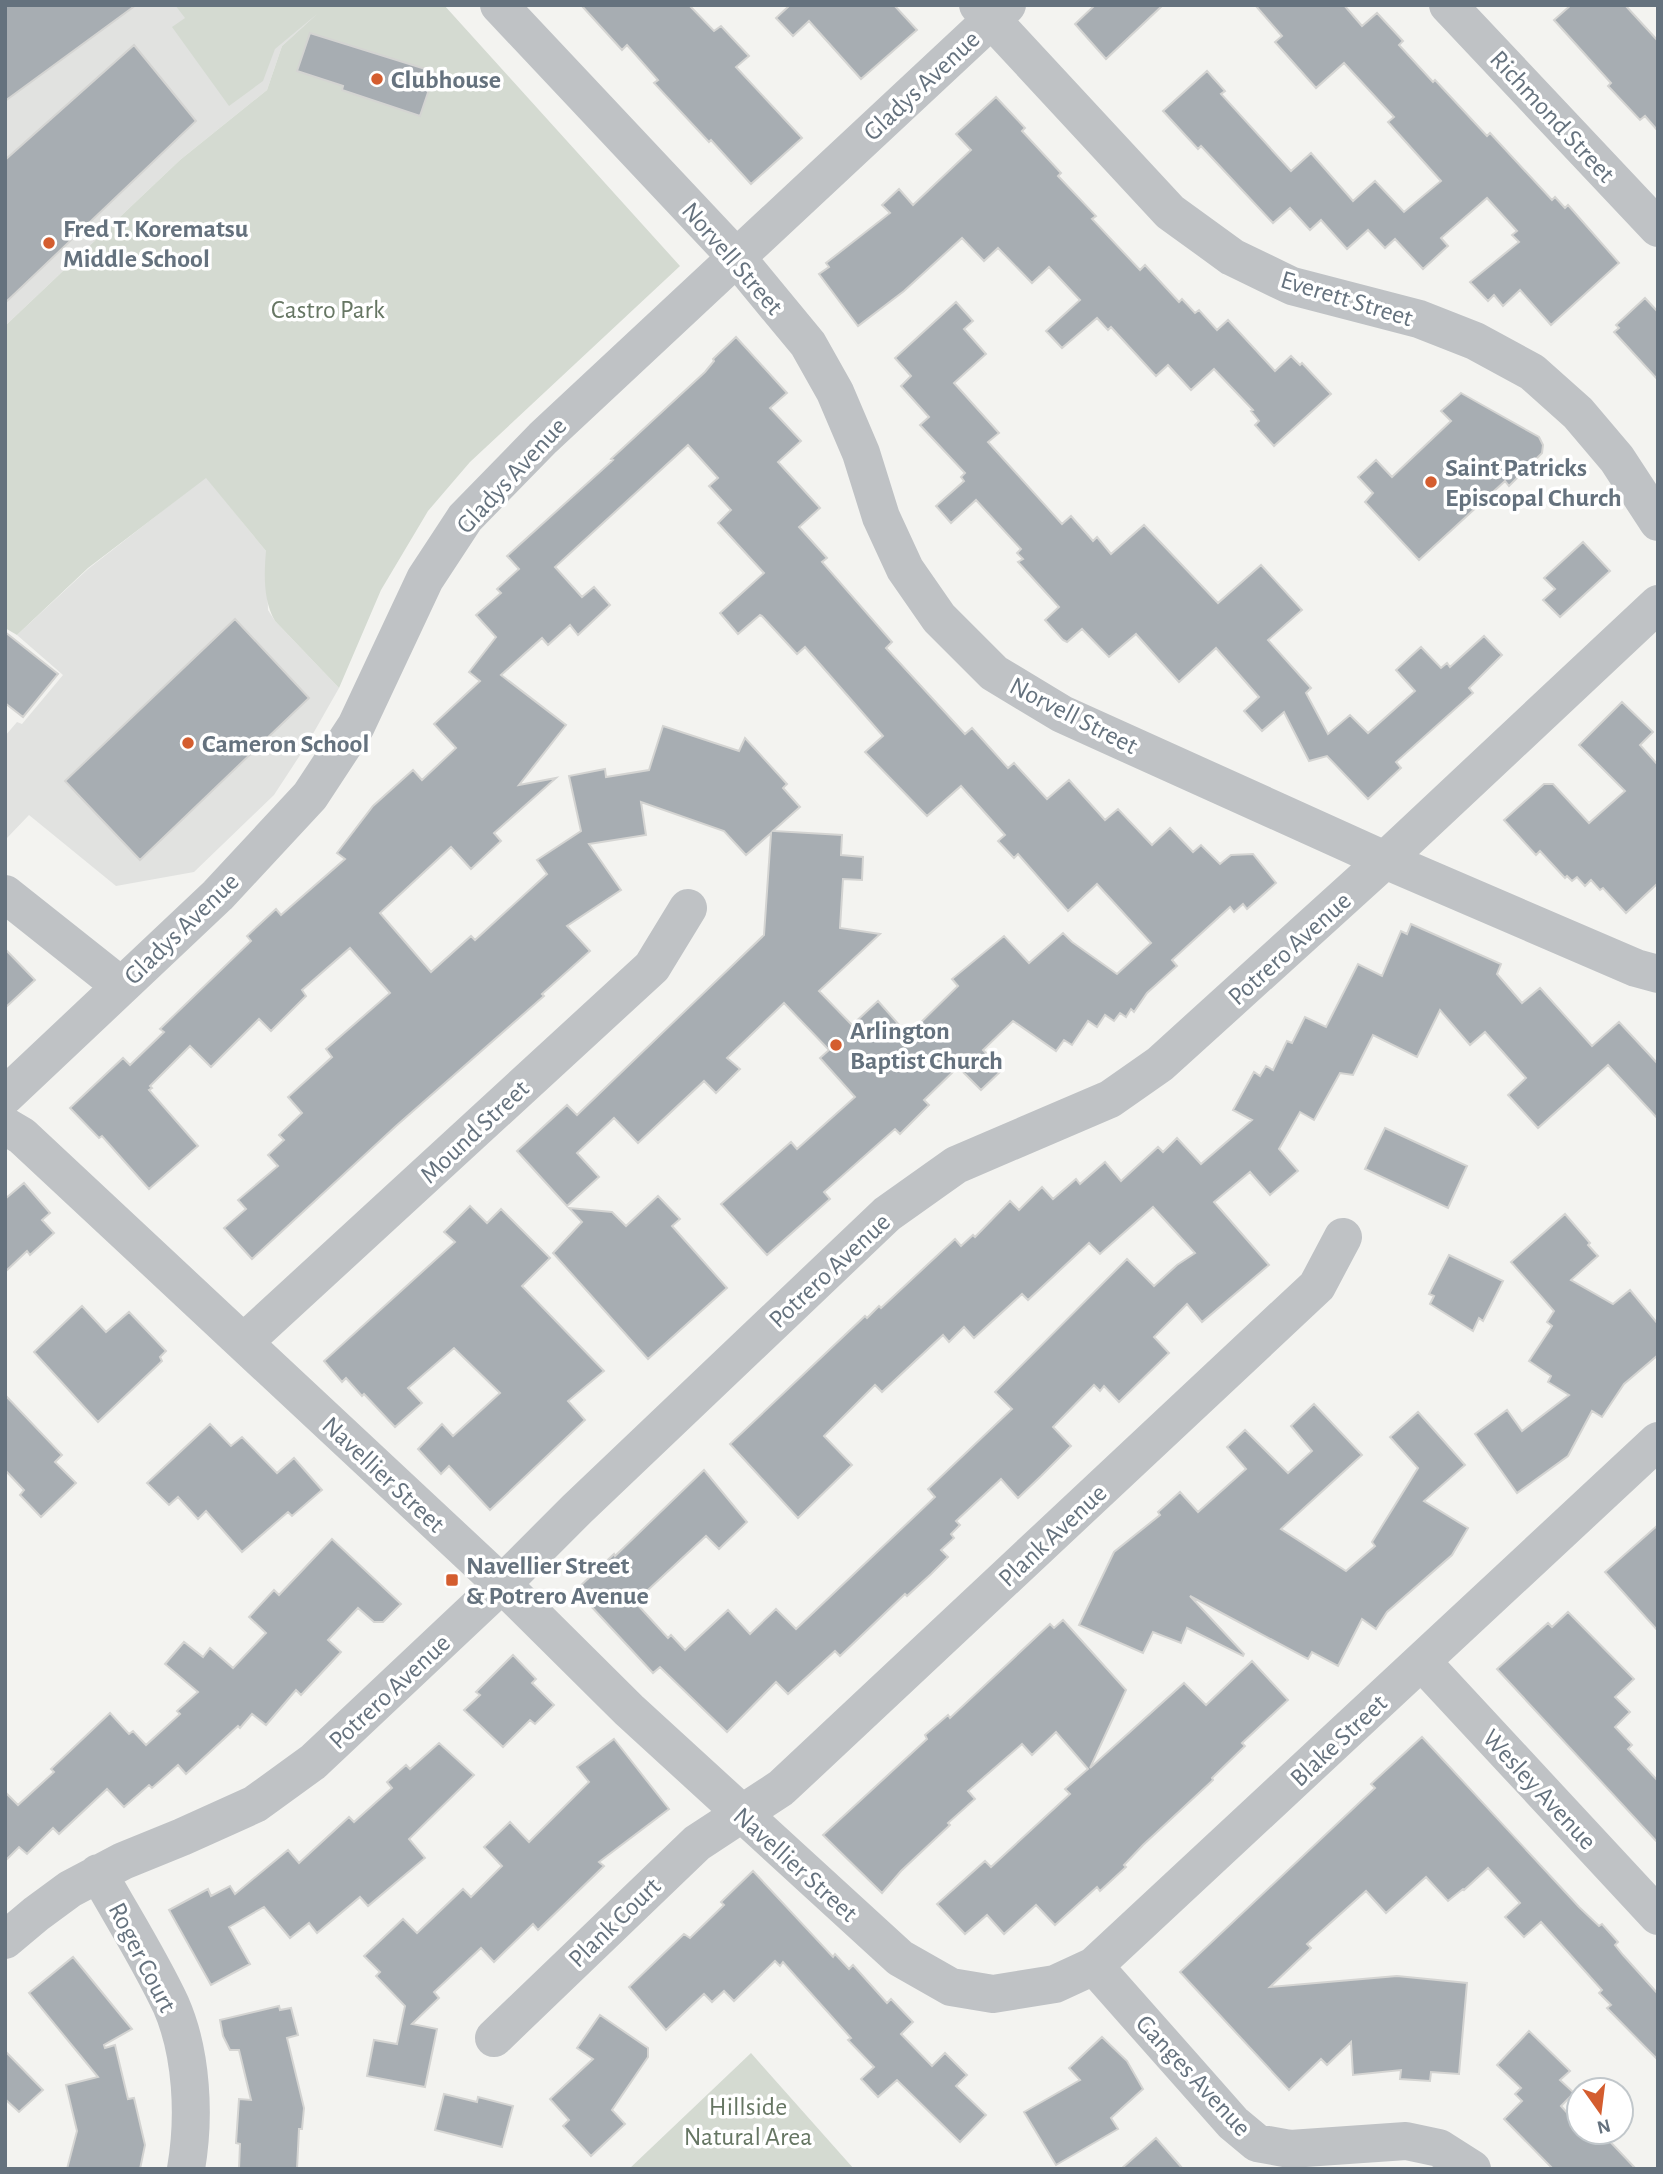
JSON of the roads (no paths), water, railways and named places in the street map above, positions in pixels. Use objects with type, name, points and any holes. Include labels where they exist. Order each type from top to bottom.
[{"type":"street","name":"Norvell Street","points":[[499,5],[736,257],[808,344],[835,392],[861,453],[881,517],[905,569],[939,618],[994,673],[1062,714],[1385,860],[1636,968],[1658,974]]},
{"type":"street","name":"Richmond Street","points":[[1448,5],[1658,228]]},
{"type":"street","name":"Gladys Avenue","points":[[5,1096],[218,895],[310,796],[356,726],[425,579],[465,518],[543,438],[736,257],[992,10]]},
{"type":"street","name":"Everett Street","points":[[992,10],[1170,212],[1232,257],[1292,286],[1419,319],[1475,341],[1532,372],[1578,413],[1618,459],[1658,522]]},
{"type":"street","name":"Potrero Avenue","points":[[5,1940],[36,1913],[70,1889],[99,1873],[255,1804],[303,1769],[502,1584],[577,1508],[887,1214],[956,1165],[1110,1100],[1160,1064],[1385,860],[1658,604]]},
{"type":"street","points":[[5,894],[121,986]]},
{"type":"street","name":"Mound Street","points":[[244,1342],[652,967],[688,908]]},
{"type":"street","name":"Navellier Street","points":[[5,1126],[22,1136],[244,1342],[502,1584],[629,1710],[900,1958],[951,1987],[993,1994]]},
{"type":"street","name":"Plank Avenue","points":[[740,1814],[781,1788],[1317,1286],[1343,1237]]},
{"type":"street","name":"Blake Street","points":[[993,1994],[1055,1984],[1094,1966],[1658,1441]]},
{"type":"street","name":"Wesley Avenue","points":[[1422,1662],[1658,1916]]},
{"type":"street","name":"Plank Court","points":[[494,2039],[697,1843],[740,1814]]},
{"type":"street","name":"Roger Court","points":[[99,1873],[172,2006],[188,2072],[192,2117],[186,2169]]},
{"type":"street","name":"Ganges Avenue","points":[[1094,1966],[1233,2123],[1257,2143],[1290,2149],[1367,2155],[1406,2141],[1439,2148],[1472,2169]]},
{"type":"place","name":"Clubhouse","points":[[377,79]]},
{"type":"place","name":"Fred T. Korematsu Middle School","points":[[49,243]]},
{"type":"place","name":"Saint Patricks Episcopal Church","points":[[1431,482]]},
{"type":"place","name":"Cameron School","points":[[188,743]]},
{"type":"place","name":"Arlington Baptist Church","points":[[836,1045]]},
{"type":"place","name":"Navellier Street & Potrero Avenue","points":[[452,1580]]},
{"type":"park label","name":"Castro Park","points":[[328,309]]},
{"type":"park label","name":"Hillside Natural Area","points":[[748,2121]]}]
